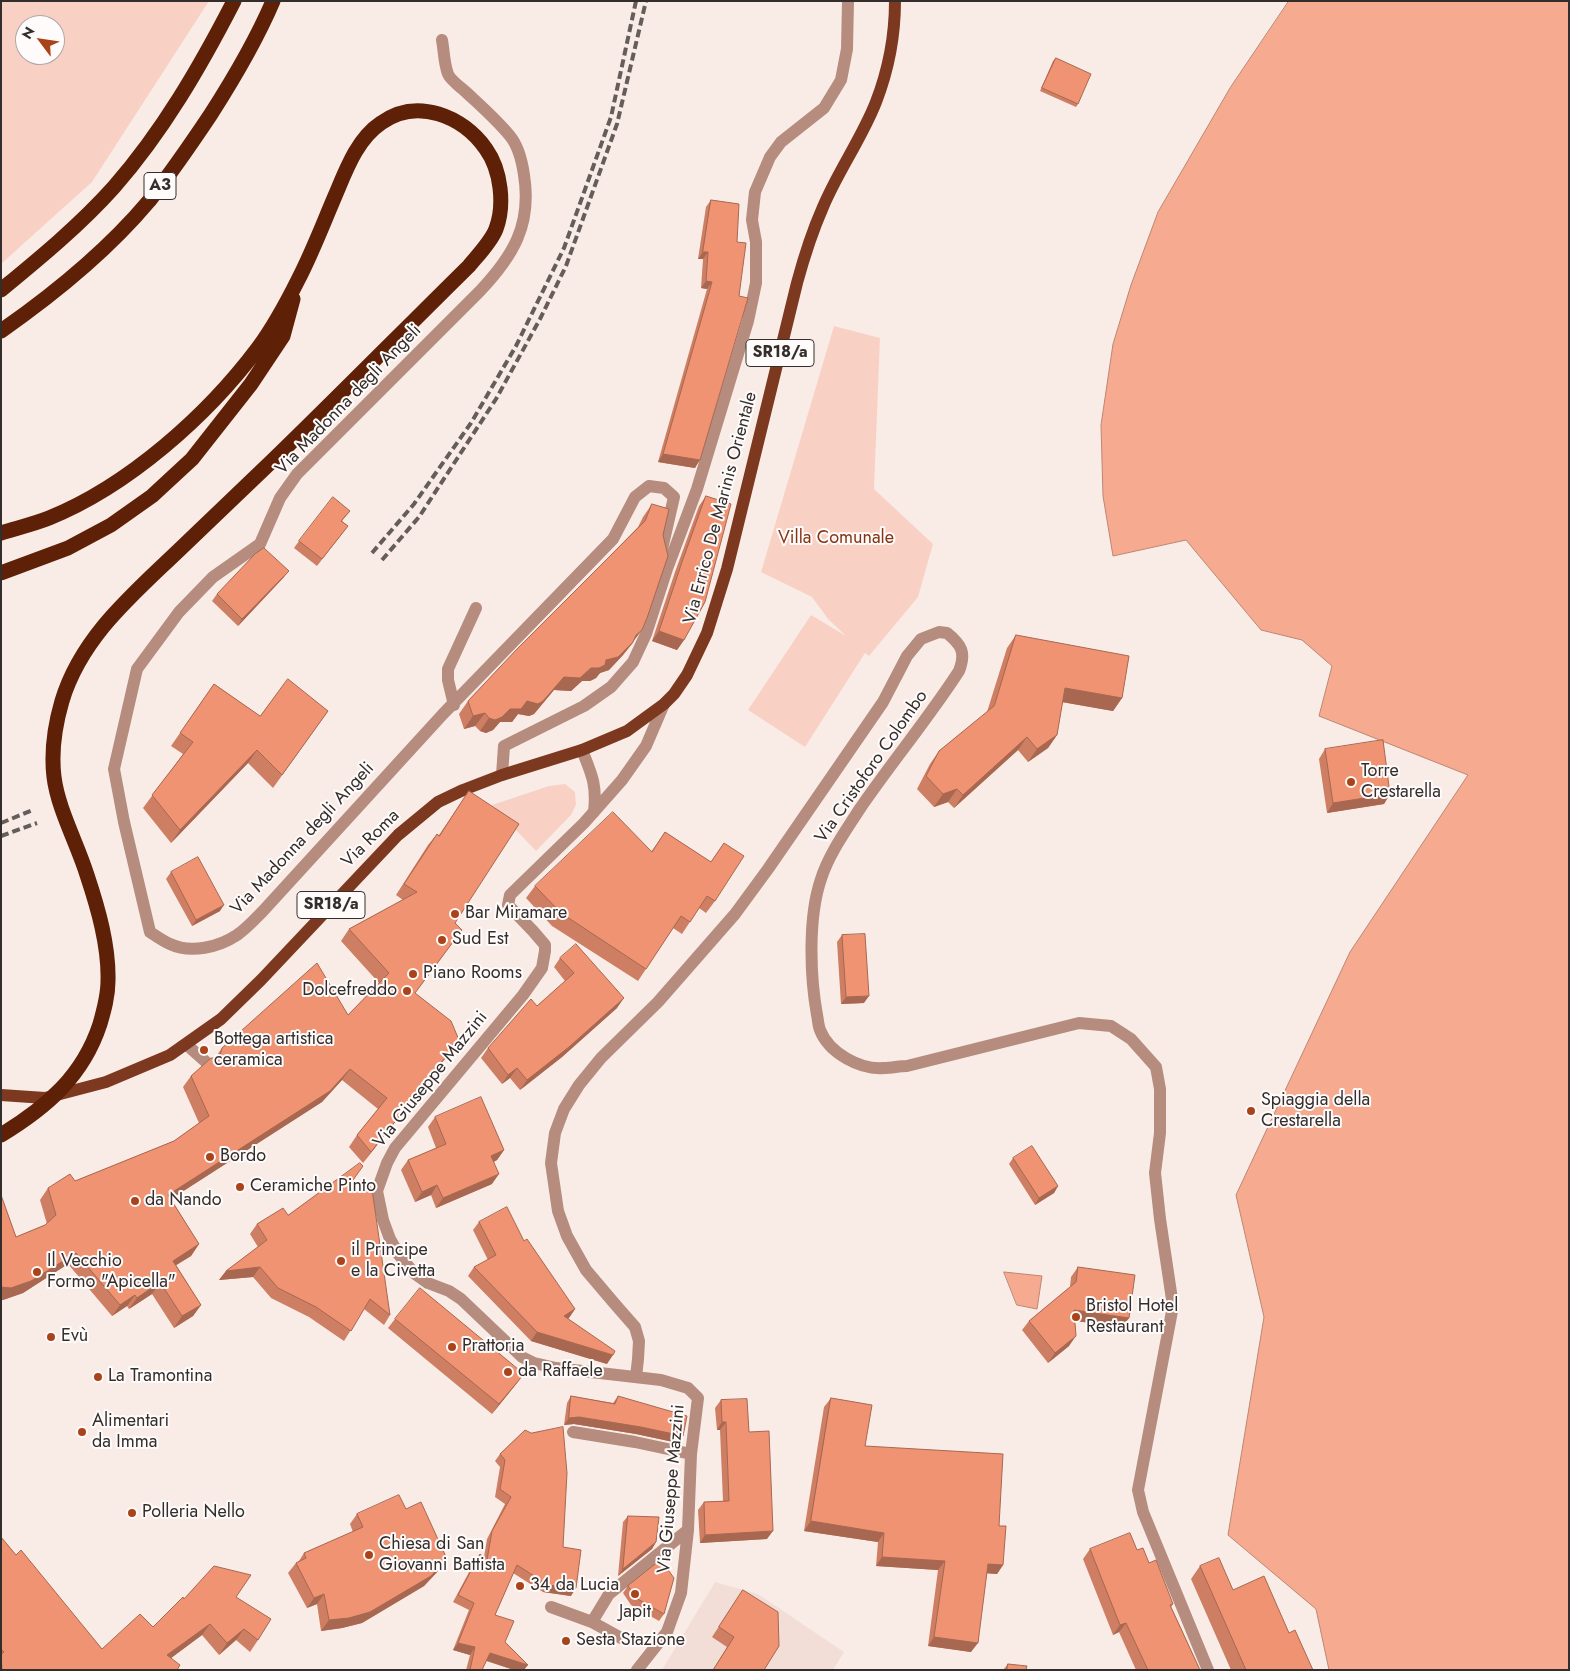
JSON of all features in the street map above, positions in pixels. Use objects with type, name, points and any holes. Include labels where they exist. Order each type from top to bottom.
[{"type":"highway","name":"A3","points":[[1,290],[79,224],[114,187],[148,146],[181,97],[234,1]]},
{"type":"highway","name":"A3","points":[[1,331],[31,310],[72,276],[112,240],[147,202],[182,158],[220,100],[245,58],[273,1]]},
{"type":"highway","points":[[1,532],[49,518],[100,493],[145,461],[183,430],[240,371],[258,347],[298,281],[360,144],[382,122],[400,114],[416,111],[436,112],[459,122],[478,137],[492,158],[499,184],[501,207],[496,230],[469,266],[128,600],[89,644],[72,673],[62,703],[52,752],[54,778],[87,873],[98,914],[107,959],[108,983],[104,1010],[94,1042],[77,1072],[49,1103],[1,1135]]},
{"type":"highway","points":[[1,573],[68,548],[111,524],[152,496],[192,459],[251,384],[283,336],[298,281]]},
{"type":"main road","name":"Via Errico De Marinis Orientale","points":[[664,704],[688,675],[707,633],[726,569],[796,283],[823,207],[876,102],[895,21],[895,1]]},
{"type":"main road","name":"Via Roma","points":[[1,1096],[45,1098],[106,1082],[170,1055],[221,1019],[398,835],[438,802],[462,790],[502,775],[582,750],[627,731],[664,704]]},
{"type":"street","name":"Via Madonna degli Angeli","points":[[502,775],[504,746],[584,706],[612,687],[633,662],[646,634],[714,436],[754,293],[756,284],[756,242],[752,220],[755,192],[770,157],[781,142],[824,108],[841,80],[847,48],[848,1]]},
{"type":"street","name":"Via Madonna degli Angeli","points":[[442,40],[449,75],[492,116],[518,149],[523,165],[526,189],[525,215],[519,234],[501,269],[297,474],[280,498],[260,544],[214,576],[179,612],[137,669],[114,770],[124,822],[150,932],[171,945],[187,949],[200,949],[219,944],[236,935],[263,911],[443,714],[454,705],[613,539],[634,497],[649,486],[664,488],[674,497],[662,549],[667,569]]},
{"type":"street","points":[[454,705],[448,680],[448,669],[476,608]]},
{"type":"street","name":"Via Cristoforo Colombo","points":[[636,1377],[639,1341],[635,1326],[586,1270],[567,1236],[558,1211],[552,1163],[555,1133],[564,1109],[579,1085],[601,1058],[658,1002],[735,914],[883,702],[907,656],[921,639],[939,632],[947,633],[961,647],[963,662],[959,672],[887,769],[844,832],[820,879],[814,908],[812,956],[813,985],[820,1030],[834,1051],[852,1062],[870,1068],[884,1068],[907,1066],[1079,1023],[1111,1026],[1131,1039],[1156,1067],[1160,1089],[1160,1133],[1155,1173],[1173,1306],[1138,1490],[1143,1512],[1208,1670]]},
{"type":"street","name":"Via Giuseppe Mazzini","points":[[637,1670],[667,1632],[681,1593],[688,1530],[691,1454],[698,1398],[688,1388],[661,1380],[556,1368],[534,1363],[522,1357],[462,1299],[449,1291],[428,1283],[409,1267],[399,1255],[390,1239],[378,1204],[377,1191],[387,1163],[395,1148],[523,995],[542,968],[545,945],[508,905],[510,895],[594,812],[622,780],[643,751],[664,704]]},
{"type":"street","points":[[582,750],[594,780],[596,794],[594,812]]},
{"type":"street","points":[[186,1045],[206,1062]]},
{"type":"street","points":[[574,1432],[691,1454]]},
{"type":"street","points":[[592,1622],[609,1594],[688,1530]]},
{"type":"street","points":[[551,1607],[592,1622],[621,1638]]},
{"type":"shaded area","points":[[1289,1],[1569,1],[1569,1670],[1329,1670],[1316,1609],[1228,1535],[1264,1317],[1236,1195],[1350,952],[1468,775],[1319,716],[1332,666],[1302,640],[1261,630],[1186,540],[1113,556],[1103,496],[1101,425],[1113,344],[1131,285],[1158,212],[1230,88]]},
{"type":"shaded area","points":[[1004,1272],[1042,1276],[1037,1309],[1017,1305]]},
{"type":"shaded area","points":[[715,1582],[758,1594],[844,1652],[833,1670],[662,1670]]},
{"type":"green space","points":[[1,1],[209,1],[92,182],[1,264]]},
{"type":"green space","name":"Villa Comunale","points":[[834,326],[880,338],[874,489],[933,544],[918,597],[869,656],[865,653],[805,747],[748,710],[811,615],[846,636],[828,619],[812,597],[761,572]]},
{"type":"green space","points":[[565,784],[575,792],[576,805],[571,815],[536,851],[492,805],[549,786]]},
{"type":"building","points":[[1056,58],[1091,74],[1078,104],[1042,88]]},
{"type":"building","points":[[711,200],[739,204],[737,242],[746,243],[739,296],[748,298],[700,460],[663,454],[712,282],[706,281],[708,252],[703,252]]},
{"type":"building","points":[[706,496],[731,504],[705,602],[684,640],[659,631]]},
{"type":"building","points":[[333,497],[350,511],[341,521],[348,526],[322,559],[299,541]]},
{"type":"building","points":[[652,504],[669,509],[663,535],[668,556],[647,618],[642,630],[636,635],[633,642],[618,657],[606,660],[605,665],[599,668],[591,668],[580,678],[564,677],[543,701],[538,704],[527,701],[521,709],[510,709],[502,717],[495,720],[489,718],[485,713],[473,716],[468,701],[517,649],[645,521]]},
{"type":"building","points":[[264,548],[289,571],[242,619],[217,594],[255,554]]},
{"type":"building","points":[[1016,635],[1129,656],[1122,698],[1065,688],[1057,735],[1037,749],[1027,737],[963,795],[957,789],[943,794],[926,776],[939,751],[994,706]]},
{"type":"building","points":[[288,679],[328,711],[282,775],[257,750],[180,830],[152,795],[193,742],[180,733],[214,684],[260,716]]},
{"type":"building","name":"Torre Crestarella","points":[[1383,740],[1390,794],[1333,803],[1325,749]]},
{"type":"building","points":[[469,791],[519,824],[455,923],[462,930],[415,993],[451,1021],[459,1040],[371,1152],[357,1135],[387,1098],[350,1069],[330,1091],[168,1195],[199,1244],[173,1261],[201,1305],[182,1316],[160,1282],[137,1298],[135,1295],[120,1305],[76,1253],[31,1281],[11,1288],[1,1287],[1,1195],[16,1237],[45,1225],[56,1215],[48,1188],[70,1174],[75,1181],[174,1141],[209,1116],[191,1076],[211,1058],[220,1056],[222,1048],[317,963],[348,1015],[389,973],[349,929],[417,892],[404,884],[437,834],[439,836]]},
{"type":"building","points":[[613,812],[652,852],[665,832],[711,862],[724,843],[744,856],[715,901],[707,896],[690,922],[681,916],[646,969],[561,913],[535,886]]},
{"type":"building","points":[[198,857],[224,905],[196,920],[171,872]]},
{"type":"building","points":[[865,934],[869,996],[846,997],[842,935]]},
{"type":"building","points":[[576,944],[624,998],[569,1047],[527,1080],[517,1068],[508,1075],[488,1048],[531,999],[537,1006],[574,973],[560,958]]},
{"type":"building","points":[[481,1097],[504,1150],[491,1156],[499,1174],[443,1198],[437,1185],[422,1192],[408,1160],[446,1144],[435,1117]]},
{"type":"building","points":[[1032,1146],[1058,1186],[1039,1198],[1013,1158]]},
{"type":"building","points":[[360,1163],[363,1166],[348,1187],[365,1179],[372,1189],[390,1315],[370,1299],[351,1331],[316,1307],[278,1288],[260,1267],[226,1271],[267,1240],[257,1224],[283,1208],[288,1215]]},
{"type":"building","points":[[507,1207],[524,1241],[527,1239],[575,1309],[564,1316],[615,1351],[613,1355],[537,1332],[474,1267],[496,1255],[479,1222]]},
{"type":"building","points":[[1078,1267],[1135,1275],[1129,1318],[1074,1310],[1076,1336],[1055,1353],[1029,1321],[1076,1282]]},
{"type":"building","points":[[420,1288],[524,1374],[499,1404],[395,1319]]},
{"type":"building","points":[[571,1396],[615,1404],[618,1396],[687,1416],[683,1436],[579,1417],[569,1418]]},
{"type":"building","points":[[831,1398],[872,1405],[865,1446],[1003,1454],[999,1526],[1006,1526],[1003,1565],[988,1564],[978,1643],[934,1637],[945,1561],[882,1557],[884,1533],[811,1521]]},
{"type":"building","points":[[747,1399],[749,1432],[769,1431],[773,1531],[705,1535],[704,1502],[729,1501],[726,1422],[722,1422],[721,1400]]},
{"type":"building","points":[[563,1427],[567,1473],[563,1547],[581,1550],[576,1588],[548,1585],[517,1565],[495,1615],[514,1621],[505,1642],[528,1665],[490,1653],[482,1670],[470,1670],[475,1647],[458,1643],[474,1603],[458,1595],[480,1554],[487,1560],[492,1531],[511,1497],[500,1489],[505,1460],[500,1454],[525,1430],[531,1433]]},
{"type":"building","name":"Chiesa di San Giovanni Battista","points":[[399,1495],[406,1509],[421,1502],[447,1559],[431,1576],[370,1612],[349,1618],[329,1620],[324,1594],[314,1598],[296,1563],[306,1558],[304,1553],[363,1527],[357,1514]]},
{"type":"building","points":[[628,1516],[659,1517],[656,1542],[623,1569]]},
{"type":"building","points":[[1130,1533],[1137,1550],[1143,1548],[1149,1563],[1156,1560],[1173,1604],[1170,1605],[1200,1670],[1148,1670],[1126,1623],[1120,1625],[1090,1549]]},
{"type":"building","points":[[1,1537],[16,1555],[21,1550],[102,1649],[140,1614],[153,1627],[183,1597],[184,1599],[214,1566],[251,1575],[236,1597],[271,1619],[258,1640],[244,1629],[227,1643],[210,1624],[167,1655],[180,1665],[177,1670],[2,1670],[1,1654],[4,1652],[1,1649]]},
{"type":"building","points":[[1219,1558],[1233,1590],[1264,1576],[1289,1633],[1295,1630],[1313,1670],[1246,1670],[1200,1566]]},
{"type":"building","points":[[661,1560],[674,1578],[664,1614],[636,1598],[628,1586]]},
{"type":"building","points":[[743,1590],[778,1612],[779,1646],[764,1670],[713,1670],[734,1637],[719,1627]]},
{"type":"building","points":[[1008,1664],[1027,1666],[1026,1670],[1007,1670]]},
{"type":"railway","points":[[372,553],[414,504],[471,423],[516,346],[564,248],[611,117],[636,1]]},
{"type":"railway","points":[[382,560],[419,517],[496,399],[540,319],[566,266],[617,124],[646,1]]},
{"type":"railway","points":[[1,823],[33,810]]},
{"type":"railway","points":[[1,836],[37,823]]},
{"type":"place","name":"Torre Crestarella","points":[[1351,782]]},
{"type":"place","name":"Bar Miramare","points":[[455,914]]},
{"type":"place","name":"Sud Est","points":[[442,940]]},
{"type":"place","name":"Piano Rooms","points":[[413,974]]},
{"type":"place","name":"Dolcefreddo","points":[[407,991]]},
{"type":"place","name":"Bottega artistica ceramica","points":[[204,1050]]},
{"type":"place","name":"Spiaggia della Crestarella","points":[[1251,1111]]},
{"type":"place","name":"Bordo","points":[[210,1157]]},
{"type":"place","name":"Ceramiche Pinto","points":[[240,1187]]},
{"type":"place","name":"da Nando","points":[[135,1201]]},
{"type":"place","name":"il Principe e la Civetta","points":[[341,1261]]},
{"type":"place","name":"Il Vecchio Formo \"Apicella\"","points":[[37,1272]]},
{"type":"place","name":"Bristol Hotel Restaurant","points":[[1076,1317]]},
{"type":"place","name":"Evù","points":[[51,1337]]},
{"type":"place","name":"Prattoria","points":[[452,1347]]},
{"type":"place","name":"da Raffaele","points":[[508,1372]]},
{"type":"place","name":"La Tramontina","points":[[98,1377]]},
{"type":"place","name":"Alimentari da Imma","points":[[82,1432]]},
{"type":"place","name":"Polleria Nello","points":[[132,1513]]},
{"type":"place","name":"Chiesa di San Giovanni Battista","points":[[369,1555]]},
{"type":"place","name":"34 da Lucia","points":[[520,1586]]},
{"type":"place","name":"Japit","points":[[635,1594]]},
{"type":"place","name":"Sesta Stazione","points":[[566,1641]]}]
